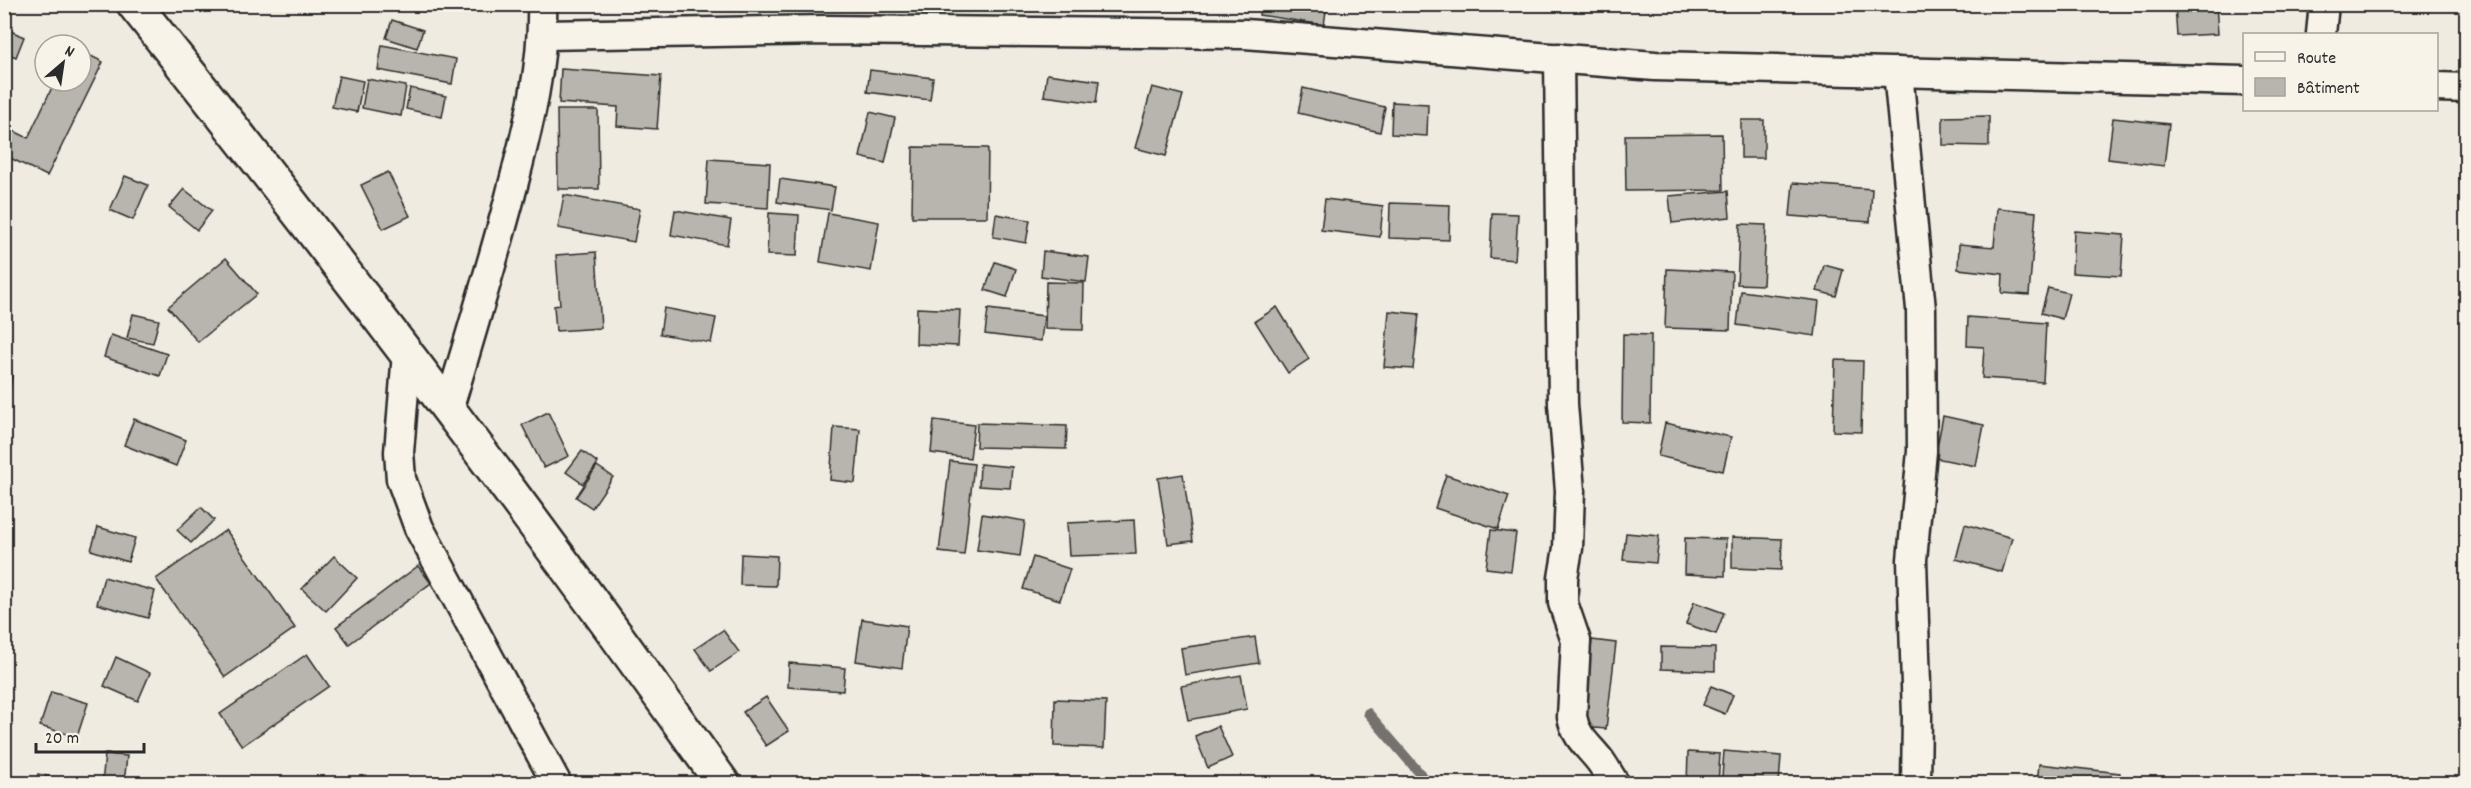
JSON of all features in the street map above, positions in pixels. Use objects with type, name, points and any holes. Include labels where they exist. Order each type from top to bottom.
[{"type":"street","points":[[134,4],[257,158],[448,407],[723,783]]},
{"type":"street","points":[[448,407],[485,289],[532,114],[543,35],[542,4]]},
{"type":"street","points":[[2321,33],[2324,4]]},
{"type":"street","points":[[543,35],[825,30],[1245,34],[1655,66],[2243,81]]},
{"type":"street","points":[[1559,58],[1563,404],[1570,491],[1563,603],[1576,640],[1572,717],[1575,729],[1582,742],[1601,762],[1615,783]]},
{"type":"street","points":[[1898,72],[1921,309],[1922,451],[1912,560],[1917,717],[1916,783]]},
{"type":"street","points":[[2438,87],[2466,88]]},
{"type":"street","points":[[407,353],[399,452],[401,479],[419,528],[557,783]]},
{"type":"building","points":[[408,4],[457,4],[456,14],[408,10]]},
{"type":"building","points":[[1260,4],[1327,4],[1324,25],[1259,15]]},
{"type":"building","points":[[2175,4],[2216,4],[2218,34],[2177,36]]},
{"type":"building","points":[[392,20],[423,30],[417,48],[386,38]]},
{"type":"building","points":[[4,28],[24,37],[16,57],[4,52]]},
{"type":"building","points":[[382,45],[456,59],[452,84],[378,70]]},
{"type":"building","points":[[93,57],[103,62],[93,82]]},
{"type":"building","points":[[561,69],[661,76],[657,129],[617,126],[618,107],[559,103]]},
{"type":"building","points":[[870,70],[933,78],[930,100],[867,92]]},
{"type":"building","points":[[1047,74],[1099,81],[1096,103],[1044,96]]},
{"type":"building","points":[[339,76],[363,81],[357,112],[332,107]]},
{"type":"building","points":[[367,79],[406,86],[401,116],[362,108]]},
{"type":"building","points":[[1152,87],[1183,95],[1166,156],[1135,148]]},
{"type":"building","points":[[410,88],[446,96],[442,117],[406,109]]},
{"type":"building","points":[[1303,88],[1385,107],[1380,132],[1298,113]]},
{"type":"building","points":[[49,93],[88,93],[47,176],[4,155],[4,126],[28,138]]},
{"type":"building","points":[[1392,102],[1428,104],[1427,136],[1391,134]]},
{"type":"building","points":[[557,110],[598,110],[599,189],[558,189]]},
{"type":"building","points":[[870,112],[895,118],[885,163],[860,157]]},
{"type":"building","points":[[1989,116],[1989,146],[1943,145],[1943,117]]},
{"type":"building","points":[[2113,118],[2169,124],[2164,166],[2108,159]]},
{"type":"building","points":[[1741,120],[1764,120],[1764,158],[1741,158]]},
{"type":"building","points":[[1722,134],[1723,190],[1626,191],[1625,135]]},
{"type":"building","points":[[913,147],[988,148],[987,217],[912,217]]},
{"type":"building","points":[[709,159],[770,163],[768,208],[706,204]]},
{"type":"building","points":[[388,172],[410,216],[383,229],[361,185]]},
{"type":"building","points":[[125,176],[148,185],[133,220],[110,210]]},
{"type":"building","points":[[780,179],[835,187],[831,210],[777,202]]},
{"type":"building","points":[[1793,183],[1872,189],[1870,222],[1790,216]]},
{"type":"building","points":[[184,189],[212,211],[197,230],[169,207]]},
{"type":"building","points":[[1728,191],[1730,217],[1672,223],[1669,196]]},
{"type":"building","points":[[564,195],[640,209],[634,242],[558,228]]},
{"type":"building","points":[[1325,199],[1383,206],[1380,237],[1321,230]]},
{"type":"building","points":[[1390,203],[1450,205],[1449,240],[1389,238]]},
{"type":"building","points":[[1997,208],[2036,212],[2029,295],[2002,293],[2003,274],[1958,269],[1959,244],[1994,247]]},
{"type":"building","points":[[675,210],[731,220],[727,245],[671,235]]},
{"type":"building","points":[[769,213],[799,215],[797,256],[767,255]]},
{"type":"building","points":[[828,213],[879,222],[871,271],[820,262]]},
{"type":"building","points":[[1492,213],[1518,214],[1515,260],[1490,258]]},
{"type":"building","points":[[996,214],[1030,220],[1026,243],[993,237]]},
{"type":"building","points":[[1740,224],[1766,225],[1763,285],[1737,284]]},
{"type":"building","points":[[2074,231],[2124,235],[2121,276],[2072,273]]},
{"type":"building","points":[[1043,251],[1089,257],[1086,282],[1041,276]]},
{"type":"building","points":[[596,252],[601,328],[556,331],[554,306],[560,305],[556,255]]},
{"type":"building","points":[[226,258],[257,294],[198,342],[168,307]]},
{"type":"building","points":[[995,262],[1016,269],[1007,297],[985,290]]},
{"type":"building","points":[[1824,265],[1843,270],[1836,296],[1817,291]]},
{"type":"building","points":[[1667,269],[1732,272],[1730,330],[1665,328]]},
{"type":"building","points":[[1046,282],[1084,283],[1083,330],[1045,329]]},
{"type":"building","points":[[2048,288],[2069,293],[2062,319],[2041,313]]},
{"type":"building","points":[[1741,291],[1819,301],[1815,336],[1737,325]]},
{"type":"building","points":[[1277,307],[1309,359],[1288,373],[1255,321]]},
{"type":"building","points":[[664,308],[716,318],[711,343],[660,334]]},
{"type":"building","points":[[917,308],[960,310],[958,346],[916,344]]},
{"type":"building","points":[[988,309],[1044,316],[1041,341],[985,334]]},
{"type":"building","points":[[1389,311],[1419,314],[1413,369],[1384,367]]},
{"type":"building","points":[[133,314],[159,320],[153,343],[127,338]]},
{"type":"building","points":[[1968,317],[2046,323],[2043,382],[1982,378],[1984,347],[1967,346]]},
{"type":"building","points":[[1623,334],[1651,335],[1650,423],[1622,422]]},
{"type":"building","points":[[111,335],[167,354],[160,376],[104,357]]},
{"type":"building","points":[[1835,360],[1863,361],[1861,432],[1833,431]]},
{"type":"building","points":[[4,374],[12,375],[6,413],[4,413]]},
{"type":"building","points":[[548,412],[569,456],[544,468],[522,425]]},
{"type":"building","points":[[1943,416],[1984,425],[1976,466],[1935,458]]},
{"type":"building","points":[[134,419],[186,440],[176,466],[124,445]]},
{"type":"building","points":[[934,420],[974,425],[970,458],[931,453]]},
{"type":"building","points":[[977,423],[1067,426],[1066,449],[976,447]]},
{"type":"building","points":[[1665,423],[1731,437],[1723,471],[1658,456]]},
{"type":"building","points":[[834,427],[860,429],[855,483],[830,480]]},
{"type":"building","points":[[582,451],[598,463],[583,484],[566,472]]},
{"type":"building","points":[[950,461],[974,464],[964,555],[939,552]]},
{"type":"building","points":[[980,464],[1012,467],[1010,488],[979,486]]},
{"type":"building","points":[[597,466],[613,477],[592,508],[576,497]]},
{"type":"building","points":[[1183,474],[1193,541],[1168,544],[1158,478]]},
{"type":"building","points":[[1446,475],[1509,496],[1498,529],[1435,508]]},
{"type":"building","points":[[201,507],[214,520],[191,543],[177,530]]},
{"type":"building","points":[[982,514],[1025,521],[1020,556],[977,550]]},
{"type":"building","points":[[1134,520],[1136,554],[1069,556],[1067,523]]},
{"type":"building","points":[[1965,524],[2012,538],[2002,572],[1956,559]]},
{"type":"building","points":[[98,527],[135,538],[128,562],[91,550]]},
{"type":"building","points":[[226,530],[295,628],[225,677],[156,579]]},
{"type":"building","points":[[1491,530],[1516,533],[1511,571],[1486,568]]},
{"type":"building","points":[[1626,533],[1659,536],[1656,563],[1623,560]]},
{"type":"building","points":[[1732,537],[1782,539],[1781,570],[1732,568]]},
{"type":"building","points":[[1685,538],[1726,539],[1725,576],[1684,574]]},
{"type":"building","points":[[741,554],[777,556],[776,586],[740,585]]},
{"type":"building","points":[[334,556],[357,578],[326,611],[302,589]]},
{"type":"building","points":[[1033,557],[1070,569],[1060,600],[1023,589]]},
{"type":"building","points":[[418,566],[431,583],[349,644],[336,627]]},
{"type":"building","points":[[104,577],[155,591],[148,618],[97,604]]},
{"type":"building","points":[[1694,602],[1724,613],[1716,634],[1686,624]]},
{"type":"building","points":[[862,619],[907,626],[902,668],[856,661]]},
{"type":"building","points":[[723,630],[739,652],[711,671],[695,649]]},
{"type":"building","points":[[1255,637],[1259,663],[1185,675],[1181,648]]},
{"type":"building","points":[[1592,640],[1616,643],[1606,729],[1582,727]]},
{"type":"building","points":[[1661,647],[1715,648],[1715,671],[1661,669]]},
{"type":"building","points":[[307,654],[329,686],[242,746],[220,714]]},
{"type":"building","points":[[116,657],[150,673],[138,701],[104,686]]},
{"type":"building","points":[[789,663],[845,668],[843,691],[788,687]]},
{"type":"building","points":[[1241,675],[1247,709],[1188,720],[1181,686]]},
{"type":"building","points":[[1711,686],[1733,695],[1725,714],[1703,705]]},
{"type":"building","points":[[51,692],[88,703],[77,737],[40,726]]},
{"type":"building","points":[[766,697],[789,731],[766,746],[743,712]]},
{"type":"building","points":[[1055,699],[1106,701],[1104,748],[1054,746]]},
{"type":"building","points":[[1218,726],[1232,757],[1208,768],[1195,736]]},
{"type":"building","points":[[1724,751],[1781,756],[1779,783],[1722,777]]},
{"type":"building","points":[[1688,752],[1720,754],[1718,784],[1687,784]]},
{"type":"building","points":[[105,754],[127,756],[124,784],[102,784]]},
{"type":"building","points":[[2039,764],[2120,773],[2119,784],[2037,784]]},
{"type":"building","points":[[38,774],[78,784],[36,784]]},
{"type":"building","points":[[920,774],[950,784],[917,784]]},
{"type":"waterway","points":[[1368,713],[1429,784]]}]
